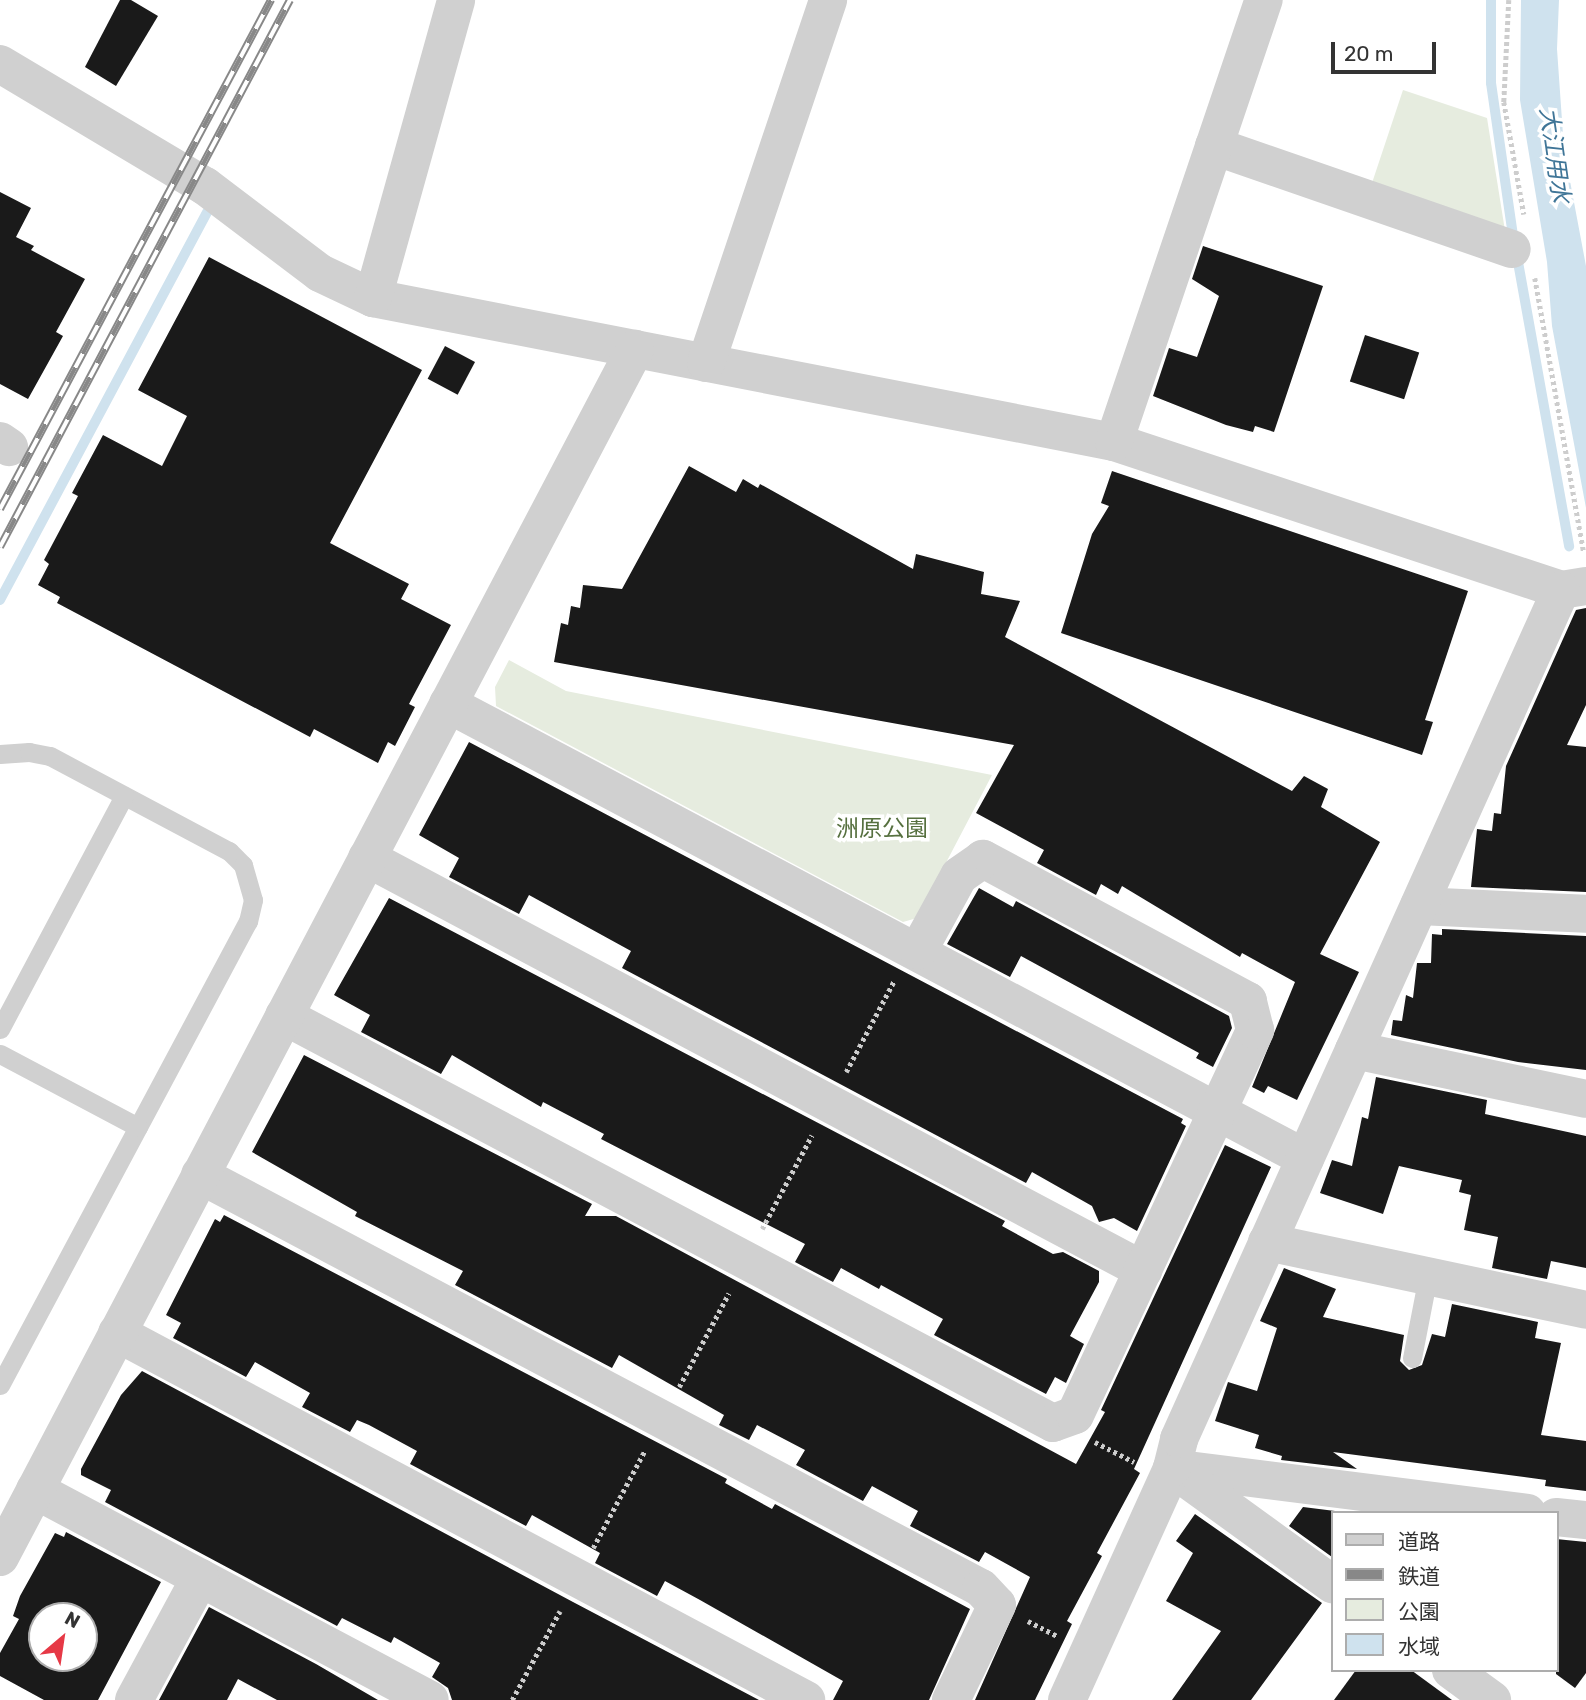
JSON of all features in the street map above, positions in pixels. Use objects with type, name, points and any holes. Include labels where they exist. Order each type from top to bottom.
[{"type":"street","points":[[373,298],[456,0]]},
{"type":"street","points":[[706,363],[828,0]]},
{"type":"street","points":[[1114,442],[1264,0]]},
{"type":"street","points":[[0,64],[205,186],[320,273],[373,298],[1114,442],[1578,579],[1419,906],[1179,1439],[1155,1466],[1067,1700]]},
{"type":"street","points":[[1214,146],[1523,246]]},
{"type":"street","points":[[0,1557],[635,349]]},
{"type":"street","points":[[448,704],[1305,1158]]},
{"type":"street","points":[[368,858],[1143,1270]]},
{"type":"street","points":[[284,1016],[1053,1423],[1076,1415],[1218,1111],[1255,1030],[1248,1001],[983,859],[959,876],[915,950]]},
{"type":"street","points":[[1419,906],[1586,914]]},
{"type":"street","points":[[1354,1050],[1586,1099]]},
{"type":"street","points":[[200,1175],[981,1588],[997,1605],[951,1700]]},
{"type":"street","points":[[1267,1242],[1586,1310]]},
{"type":"street","points":[[117,1333],[806,1700]]},
{"type":"street","points":[[1155,1466],[1511,1511]]},
{"type":"street","points":[[1155,1466],[1330,1583]]},
{"type":"street","points":[[35,1490],[430,1700]]},
{"type":"street","points":[[1558,1517],[1586,1520]]},
{"type":"street","points":[[134,1700],[200,1578]]},
{"type":"street","points":[[1454,1672],[1492,1700]]},
{"type":"lane","points":[[0,754],[29,752],[50,756],[229,851],[243,865],[253,901],[247,921],[0,1385]]},
{"type":"lane","points":[[0,1029],[124,796]]},
{"type":"lane","points":[[0,1054],[138,1127]]},
{"type":"lane","points":[[1412,1357],[1428,1276]]},
{"type":"path","points":[[1509,0],[1504,102],[1523,246],[1578,579]]},
{"type":"path","points":[[512,1700],[830,1103],[915,950]]},
{"type":"path","points":[[1053,1423],[1155,1466]]},
{"type":"path","points":[[997,1605],[1061,1638]]},
{"type":"green space","points":[[1403,90],[1487,118],[1506,237],[1369,192]]},
{"type":"green space","name":"洲原公園","points":[[509,660],[566,691],[992,775],[917,918],[903,922],[496,706],[495,687]]},
{"type":"water","name":"大江用水","points":[[1521,0],[1559,0],[1557,49],[1564,149],[1586,266],[1586,508],[1552,326],[1547,262],[1520,100]]},
{"type":"building","points":[[120,0],[131,0],[158,16],[116,86],[85,67]]},
{"type":"building","points":[[0,192],[31,208],[16,237],[34,246],[31,250],[85,279],[56,332],[63,336],[28,399],[0,384]]},
{"type":"building","points":[[1203,246],[1323,286],[1274,432],[1255,426],[1253,432],[1226,425],[1153,396],[1169,348],[1197,357],[1219,296],[1192,279]]},
{"type":"building","points":[[209,257],[422,370],[330,543],[409,584],[401,599],[451,625],[409,704],[415,707],[395,746],[388,742],[378,763],[314,729],[310,737],[57,603],[60,597],[38,585],[49,564],[44,560],[78,496],[72,493],[103,435],[162,466],[187,416],[138,390]]},
{"type":"building","points":[[1365,335],[1419,353],[1404,399],[1350,382]]},
{"type":"building","points":[[445,346],[475,362],[458,395],[428,379]]},
{"type":"building","points":[[689,466],[736,492],[743,479],[758,488],[760,484],[913,569],[916,554],[984,572],[981,594],[1020,601],[1005,637],[1292,791],[1304,776],[1328,789],[1321,807],[1380,842],[1320,954],[1359,972],[1297,1100],[1268,1086],[1264,1093],[1252,1087],[1295,982],[1242,953],[1240,957],[1122,886],[1118,894],[1101,884],[1096,895],[1037,863],[1044,850],[976,813],[1014,745],[554,662],[561,623],[568,625],[571,606],[580,608],[583,585],[622,589]]},
{"type":"building","points":[[1112,471],[1468,591],[1425,720],[1433,722],[1422,755],[1061,633],[1092,534],[1109,506],[1101,503]]},
{"type":"building","points":[[1586,608],[1586,705],[1567,745],[1586,747],[1586,892],[1471,887],[1477,829],[1492,831],[1494,813],[1501,814],[1506,766],[1576,610]]},
{"type":"building","points":[[469,742],[1183,1119],[1181,1123],[1186,1126],[1137,1231],[1114,1218],[1099,1222],[1092,1206],[1032,1172],[1026,1183],[622,968],[631,951],[529,895],[519,914],[449,877],[459,858],[419,835]]},
{"type":"building","points":[[979,888],[1013,907],[1016,901],[1229,1016],[1232,1028],[1213,1067],[1196,1058],[1199,1053],[1021,956],[1010,977],[947,944]]},
{"type":"building","points":[[389,898],[1005,1221],[1002,1226],[1053,1254],[1063,1252],[1099,1271],[1099,1282],[1070,1336],[1084,1344],[1066,1383],[1055,1377],[1046,1394],[934,1335],[943,1319],[881,1285],[879,1289],[841,1268],[833,1282],[795,1262],[805,1244],[601,1139],[604,1134],[543,1102],[541,1107],[452,1055],[441,1074],[361,1032],[370,1015],[334,995]]},
{"type":"building","points":[[1442,929],[1586,936],[1586,1070],[1518,1062],[1391,1035],[1393,1020],[1402,1021],[1406,995],[1413,998],[1417,963],[1431,963],[1432,934],[1442,935]]},
{"type":"building","points":[[304,1055],[592,1204],[585,1216],[616,1216],[1076,1464],[1105,1412],[1101,1410],[1225,1145],[1271,1167],[1134,1469],[1140,1473],[1097,1553],[1102,1556],[1067,1621],[1072,1624],[1035,1700],[975,1700],[1030,1577],[985,1552],[979,1562],[910,1526],[918,1511],[872,1486],[863,1501],[796,1465],[805,1450],[757,1425],[749,1440],[719,1425],[724,1415],[619,1355],[612,1368],[455,1285],[463,1271],[355,1216],[357,1212],[252,1152]]},
{"type":"building","points":[[1376,1077],[1487,1100],[1485,1114],[1586,1136],[1586,1268],[1551,1261],[1547,1279],[1492,1268],[1498,1237],[1464,1230],[1471,1195],[1459,1192],[1462,1180],[1399,1166],[1383,1214],[1320,1193],[1332,1160],[1352,1166],[1362,1117],[1368,1119]]},
{"type":"building","points":[[224,1215],[727,1479],[725,1483],[772,1509],[775,1504],[970,1609],[929,1700],[833,1700],[843,1681],[700,1600],[665,1581],[657,1596],[595,1563],[600,1553],[532,1515],[526,1526],[410,1464],[417,1451],[369,1425],[357,1420],[350,1432],[302,1407],[310,1393],[255,1362],[246,1377],[173,1338],[181,1323],[166,1315],[215,1219],[220,1222]]},
{"type":"building","points":[[1284,1268],[1336,1289],[1323,1317],[1404,1335],[1400,1361],[1409,1370],[1422,1365],[1432,1334],[1445,1337],[1452,1304],[1538,1322],[1535,1338],[1561,1343],[1541,1435],[1586,1441],[1586,1491],[1545,1486],[1546,1480],[1333,1452],[1357,1469],[1281,1460],[1282,1456],[1255,1448],[1259,1435],[1215,1421],[1228,1382],[1257,1391],[1277,1328],[1260,1321]]},
{"type":"building","points":[[142,1371],[759,1700],[452,1700],[448,1688],[432,1677],[440,1663],[394,1637],[391,1643],[342,1618],[337,1626],[105,1502],[111,1490],[81,1475],[81,1469],[121,1395]]},
{"type":"building","points":[[1303,1507],[1335,1511],[1330,1511],[1330,1556],[1289,1526]]},
{"type":"building","points":[[1195,1514],[1322,1603],[1251,1700],[1172,1700],[1221,1631],[1166,1601],[1193,1553],[1176,1541]]},
{"type":"building","points":[[66,1532],[161,1582],[98,1700],[44,1700],[0,1676],[0,1653],[19,1619],[13,1616],[20,1596],[55,1533],[64,1537]]},
{"type":"building","points":[[1558,1539],[1586,1542],[1586,1673],[1575,1688],[1556,1674]]},
{"type":"building","points":[[209,1607],[378,1700],[277,1700],[238,1679],[227,1700],[159,1700]]},
{"type":"building","points":[[1355,1672],[1414,1672],[1452,1700],[1334,1700]]},
{"type":"waterway","points":[[1491,0],[1491,83],[1513,236]]},
{"type":"waterway","points":[[0,600],[207,212]]},
{"type":"waterway","points":[[1518,262],[1569,546]]},
{"type":"railway","points":[[0,509],[271,0]]},
{"type":"railway","points":[[0,547],[290,0]]}]
